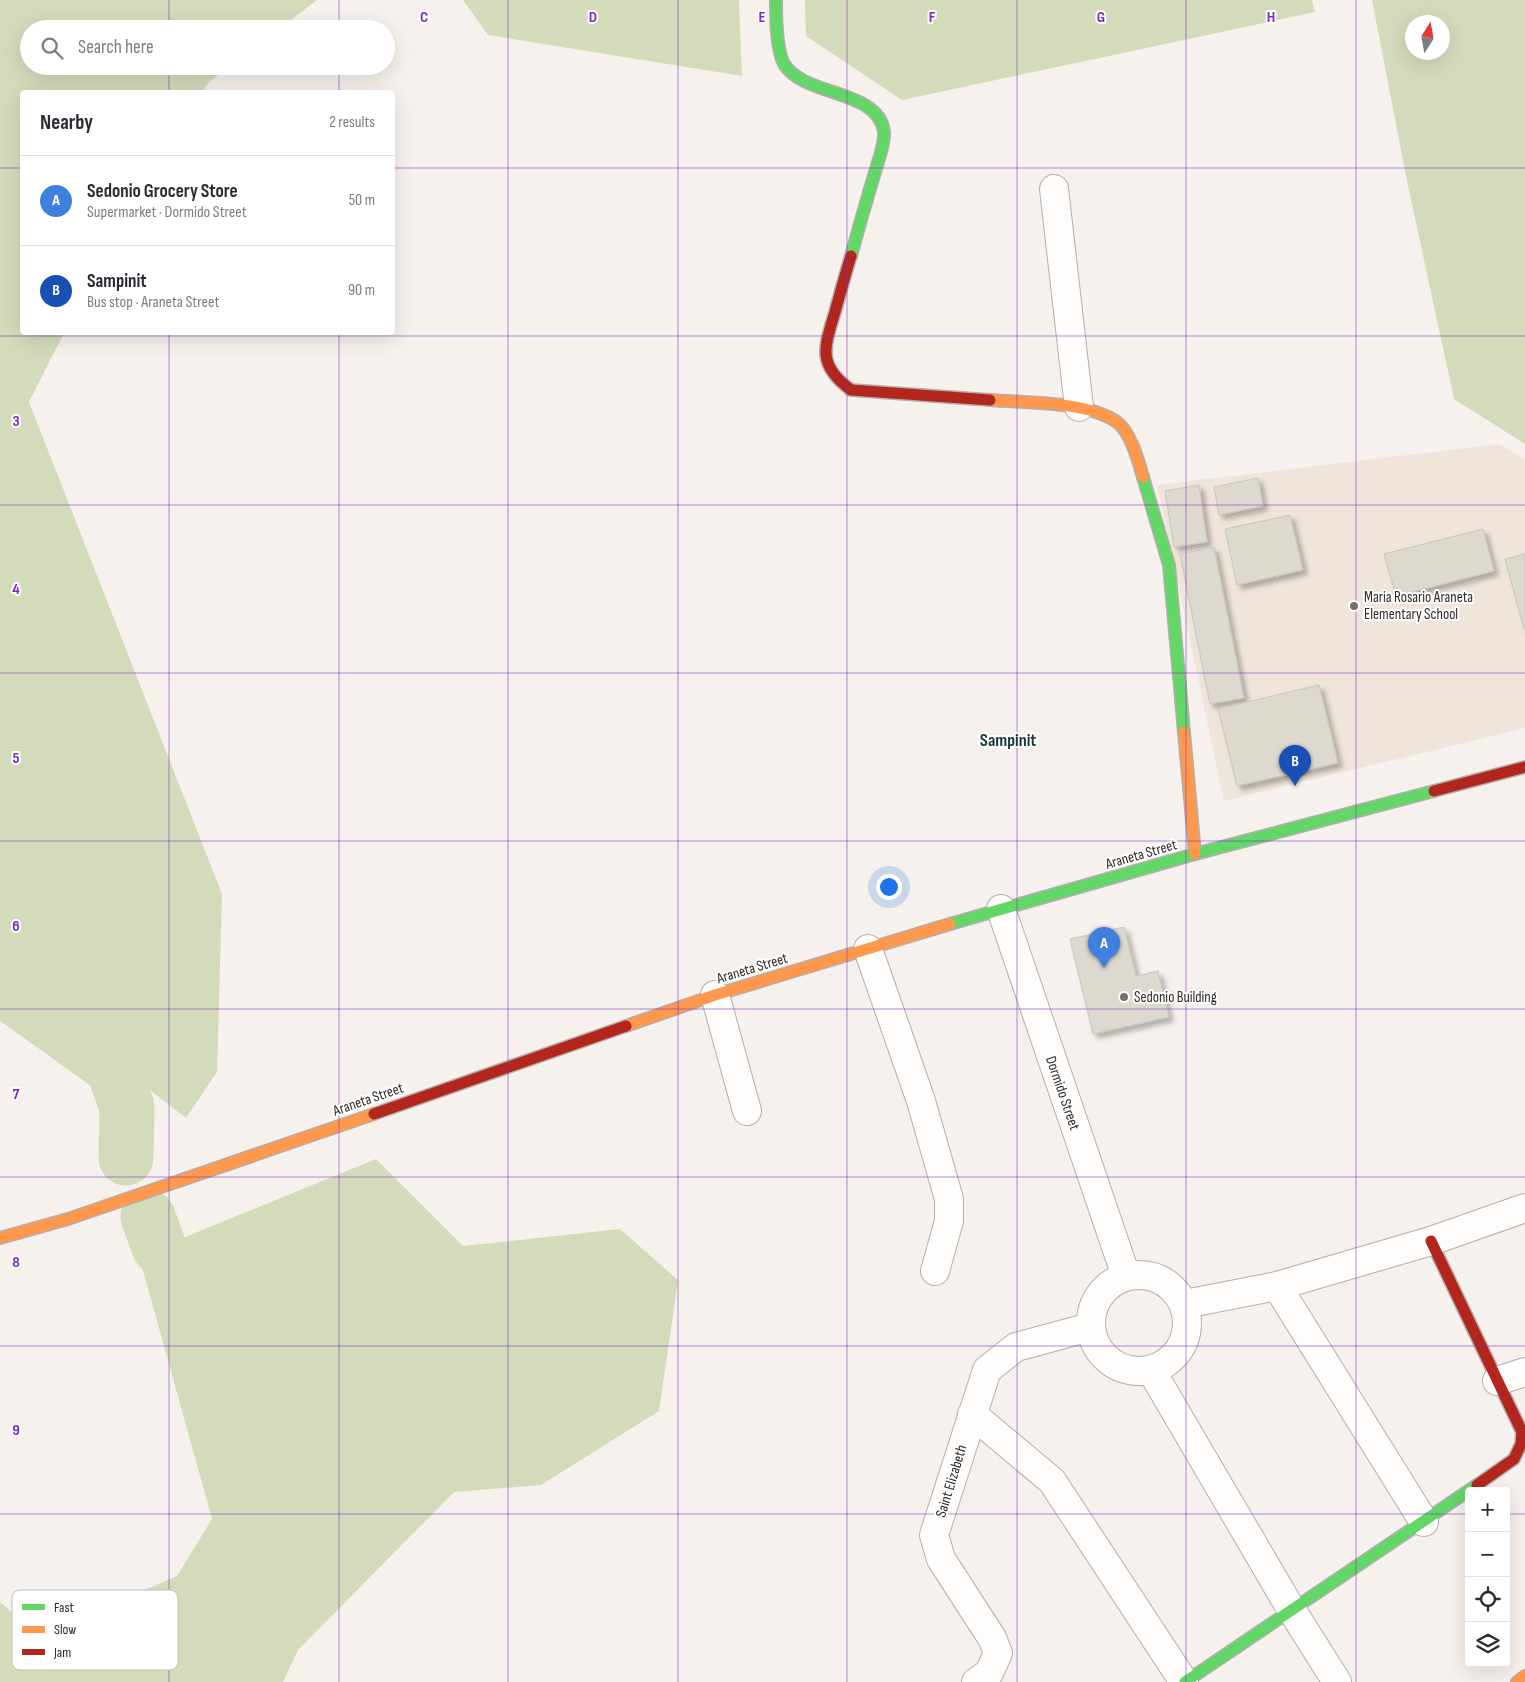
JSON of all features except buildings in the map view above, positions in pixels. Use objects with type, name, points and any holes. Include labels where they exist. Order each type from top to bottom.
[{"type":"main road","points":[[776,0],[780,48],[784,64],[794,74],[811,83],[866,105],[876,113],[884,133],[825,346],[828,364],[836,380],[851,390],[1079,407],[1101,414],[1118,423],[1136,452],[1169,565],[1195,854]]},
{"type":"main road","name":"Araneta Street","points":[[0,1238],[134,1197],[715,995],[920,935],[1001,909],[1195,854],[1525,768]]},
{"type":"main road","points":[[1184,1682],[1424,1522],[1514,1459],[1521,1444],[1522,1432],[1431,1241]]},
{"type":"main road","points":[[1517,1682],[1525,1676]]},
{"type":"street","points":[[1054,189],[1079,407]]},
{"type":"street","name":"Dormido Street","points":[[1001,909],[1126,1276]]},
{"type":"street","points":[[868,949],[921,1101],[950,1199],[950,1221],[935,1271]]},
{"type":"street","points":[[715,995],[747,1111]]},
{"type":"street","points":[[1185,1304],[1277,1286],[1431,1241],[1525,1208]]},
{"type":"street","points":[[1144,1274],[1161,1279],[1175,1290],[1185,1304],[1188,1325],[1183,1345],[1170,1361],[1151,1370],[1130,1370],[1111,1362],[1097,1347],[1090,1327],[1093,1305],[1106,1286],[1126,1276],[1144,1274]]},
{"type":"street","points":[[1277,1286],[1424,1522]]},
{"type":"street","name":"Saint Elizabeth","points":[[976,1682],[989,1672],[998,1653],[992,1638],[940,1559],[934,1535],[972,1414],[987,1370],[1016,1347],[1090,1327]]},
{"type":"street","points":[[1151,1370],[1291,1609],[1337,1682]]},
{"type":"street","points":[[1498,1381],[1525,1372]]},
{"type":"street","points":[[972,1414],[1052,1481],[1184,1682]]},
{"type":"shaded area","points":[[0,0],[317,0],[291,20],[20,20],[20,75],[218,75],[209,82],[203,90],[20,90],[20,335],[63,335],[29,402],[222,894],[217,1072],[186,1118],[0,974]]},
{"type":"shaded area","points":[[463,0],[739,0],[742,76],[488,35]]},
{"type":"shaded area","points":[[805,0],[1312,0],[1315,12],[902,100],[806,36]]},
{"type":"shaded area","points":[[1372,0],[1525,0],[1525,444],[1454,399],[1407,181]]},
{"type":"shaded area","name":"Maria Rosario Araneta Elementary School","points":[[1500,444],[1525,460],[1525,728],[1224,801],[1157,485]]},
{"type":"shaded area","points":[[376,1159],[463,1246],[620,1229],[678,1280],[659,1411],[541,1485],[454,1492],[298,1650],[283,1682],[0,1682],[0,1602],[12,1612],[12,1670],[178,1670],[178,1590],[145,1590],[177,1576],[212,1519],[139,1256]]},
{"type":"waterway","points":[[0,987],[113,1068],[127,1107],[126,1158]]},
{"type":"waterway","points":[[148,1217],[159,1247]]},
{"type":"traffic: fast","points":[[776,0],[778,42],[784,64],[794,75],[807,82],[855,100],[869,108],[879,118],[884,132],[882,150],[851,256]]},
{"type":"traffic: fast","points":[[1143,477],[1169,565],[1184,732]]},
{"type":"traffic: fast","points":[[950,924],[1195,854],[1434,791]]},
{"type":"traffic: fast","points":[[1185,1682],[1477,1485]]},
{"type":"traffic: slow","points":[[990,400],[1056,404],[1090,410],[1104,415],[1117,422],[1126,433],[1143,477]]},
{"type":"traffic: slow","points":[[1184,732],[1195,854]]},
{"type":"traffic: slow","points":[[626,1026],[715,995],[950,924]]},
{"type":"traffic: slow","points":[[0,1238],[68,1219],[374,1114]]},
{"type":"traffic: slow","points":[[1517,1682],[1525,1676]]},
{"type":"traffic: jam","points":[[851,256],[826,346],[828,364],[840,381],[851,390],[990,400]]},
{"type":"traffic: jam","points":[[1434,791],[1525,767]]},
{"type":"traffic: jam","points":[[374,1114],[626,1026]]},
{"type":"traffic: jam","points":[[1431,1241],[1522,1432],[1521,1444],[1514,1459],[1477,1485]]},
{"type":"place","name":"Maria Rosario Araneta Elementary School","points":[[1354,606]]},
{"type":"place","name":"Sampinit","points":[[1295,786]]},
{"type":"place","name":"Sedonio Grocery Store","points":[[1104,968]]},
{"type":"place","name":"Sedonio Building","points":[[1124,997]]},
{"type":"district","name":"Sampinit","points":[[1008,740]]}]
